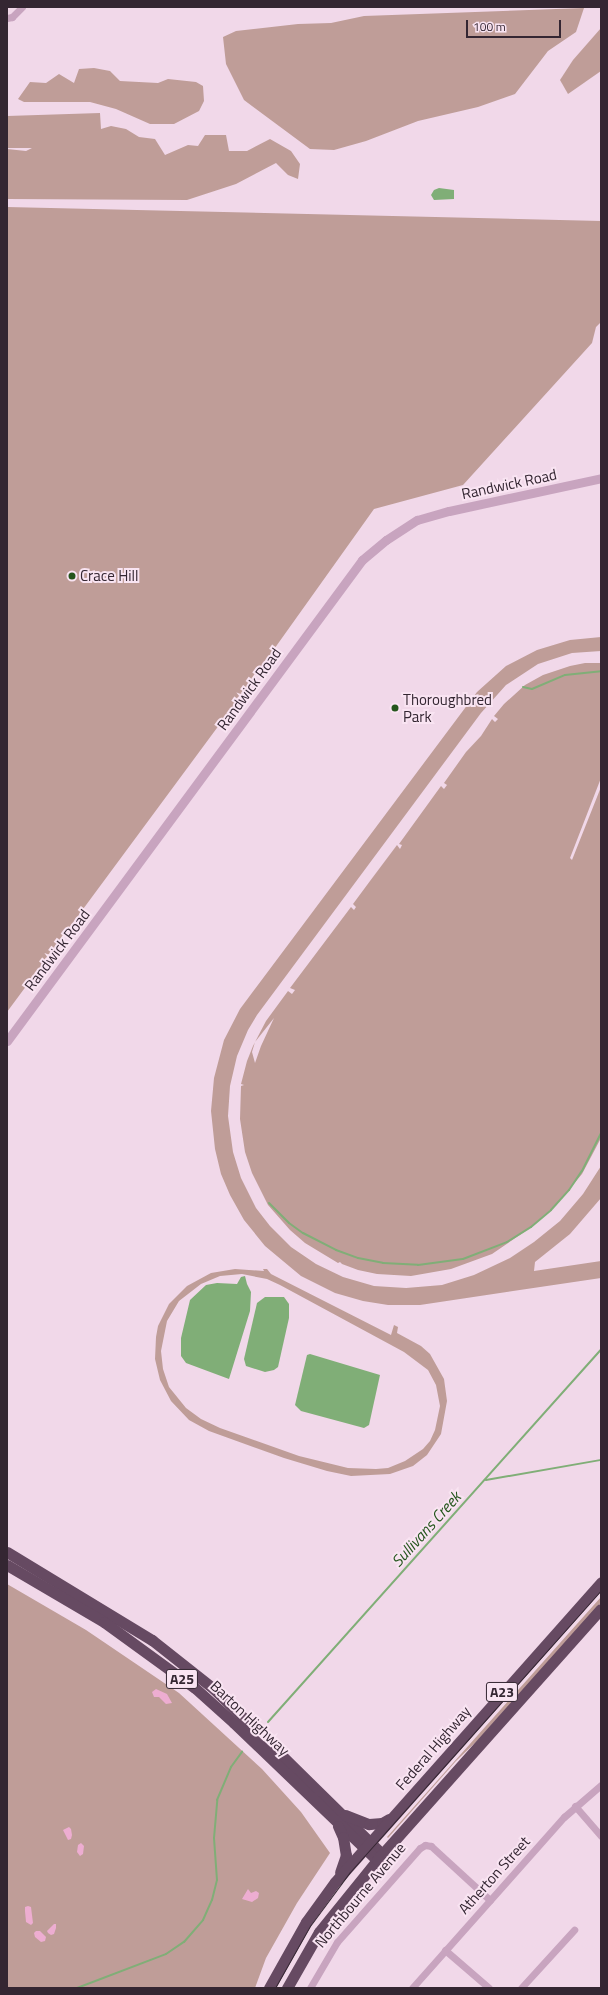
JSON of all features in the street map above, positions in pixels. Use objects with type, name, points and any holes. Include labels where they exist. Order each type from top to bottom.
[{"type":"highway","name":"Barton Highway","points":[[7,1552],[158,1644],[214,1689],[338,1817]]},
{"type":"highway","name":"Barton Highway","points":[[7,1565],[104,1622],[195,1688],[338,1817],[379,1857]]},
{"type":"highway","name":"Federal Highway","points":[[335,1882],[601,1582]]},
{"type":"highway","name":"A23","points":[[379,1857],[601,1609]]},
{"type":"highway","name":"A25","points":[[335,1882],[346,1855],[344,1837],[338,1817],[369,1824],[382,1823],[391,1818]]},
{"type":"highway","name":"Northbourne Avenue","points":[[286,1988],[319,1932],[379,1857]]},
{"type":"highway","name":"Northbourne Avenue","points":[[269,1988],[306,1922],[335,1882]]},
{"type":"street","points":[[7,18],[20,10]]},
{"type":"street","name":"Randwick Road","points":[[7,1041],[362,560],[386,540],[417,520],[449,511],[601,478]]},
{"type":"street","name":"Atherton Street","points":[[412,1988],[575,1806],[601,1785]]},
{"type":"street","points":[[575,1806],[601,1836]]},
{"type":"street","name":"Northbourne Avenue","points":[[310,1988],[337,1942],[416,1852],[425,1845],[431,1846],[490,1900]]},
{"type":"street","points":[[521,1988],[574,1930]]},
{"type":"street","points":[[445,1950],[489,1988]]},
{"type":"shaded area","points":[[584,8],[576,32],[548,51],[515,94],[478,107],[418,121],[366,141],[334,150],[310,149],[244,100],[226,64],[223,37],[236,31],[298,24],[331,23],[364,16]]},
{"type":"shaded area","points":[[601,28],[601,71],[568,94],[560,80],[573,60]]},
{"type":"shaded area","points":[[94,68],[110,71],[120,81],[158,83],[168,79],[196,82],[203,86],[204,101],[199,111],[174,124],[150,124],[116,109],[90,102],[24,102],[18,99],[30,82],[46,83],[59,74],[74,83],[79,69]]},
{"type":"shaded area","points":[[100,113],[101,129],[111,126],[126,129],[139,137],[155,139],[165,155],[188,145],[198,146],[205,135],[226,135],[229,151],[247,151],[270,139],[291,151],[300,164],[298,179],[288,175],[276,163],[236,184],[187,200],[7,199],[7,149],[26,151],[32,148],[7,148],[7,116]]},
{"type":"shaded area","points":[[439,188],[454,190],[454,199],[434,200],[431,195],[434,190]]},
{"type":"shaded area","points":[[7,207],[601,221],[601,322],[596,327],[592,343],[463,485],[374,509],[245,690],[7,1012]]},
{"type":"shaded area","points":[[601,637],[601,651],[572,653],[538,664],[506,685],[481,713],[257,1015],[248,1030],[237,1056],[230,1086],[228,1116],[233,1152],[241,1178],[256,1208],[270,1226],[291,1247],[316,1264],[343,1277],[374,1286],[406,1288],[442,1285],[474,1275],[510,1258],[534,1242],[560,1221],[583,1194],[601,1166],[601,1198],[570,1234],[535,1262],[534,1271],[601,1261],[601,1278],[420,1305],[388,1305],[363,1301],[335,1293],[301,1276],[265,1246],[244,1220],[230,1195],[221,1174],[215,1149],[211,1111],[214,1078],[224,1040],[240,1009],[477,692],[506,666],[537,650],[570,640]]},
{"type":"shaded area","points":[[585,663],[601,663],[601,778],[570,858],[572,860],[601,787],[601,1138],[582,1174],[556,1205],[527,1230],[492,1254],[451,1269],[411,1276],[377,1274],[358,1270],[340,1262],[338,1263],[305,1243],[290,1230],[268,1205],[252,1173],[245,1152],[240,1119],[241,1086],[244,1085],[241,1084],[247,1061],[253,1046],[255,1042],[266,1021],[288,991],[292,994],[295,990],[290,988],[351,907],[354,910],[356,907],[353,904],[397,845],[400,849],[402,845],[399,844],[441,786],[444,789],[447,785],[444,783],[466,752],[481,736],[492,719],[495,722],[498,719],[494,716],[504,704],[525,685],[543,675],[570,666]],"holes":[[[274,1018],[261,1046],[255,1063],[252,1052],[255,1042]]]},
{"type":"shaded area","points":[[235,1269],[264,1271],[263,1269],[267,1269],[271,1274],[391,1335],[394,1325],[398,1327],[397,1333],[421,1346],[430,1354],[444,1379],[447,1401],[441,1434],[427,1455],[413,1466],[390,1474],[351,1476],[327,1471],[284,1458],[209,1431],[189,1420],[171,1401],[160,1380],[155,1359],[156,1337],[158,1326],[169,1304],[187,1286],[211,1273]],"holes":[[[242,1274],[267,1279],[404,1352],[428,1370],[436,1385],[440,1406],[435,1430],[430,1441],[423,1449],[405,1461],[388,1468],[348,1468],[299,1456],[220,1428],[201,1419],[186,1408],[169,1387],[163,1369],[161,1351],[167,1321],[179,1301],[201,1284],[220,1276]]]},
{"type":"shaded area","points":[[245,1276],[251,1292],[250,1311],[229,1379],[186,1363],[181,1356],[181,1338],[190,1300],[206,1285],[217,1283],[237,1284],[241,1277]]},
{"type":"shaded area","points":[[265,1297],[284,1297],[289,1304],[289,1318],[278,1367],[274,1370],[265,1372],[246,1366],[244,1359],[257,1303]]},
{"type":"shaded area","points":[[310,1354],[380,1375],[369,1425],[364,1428],[301,1411],[295,1405],[307,1355]]},
{"type":"shaded area","points":[[7,1584],[86,1630],[179,1693],[262,1769],[301,1812],[330,1853],[297,1903],[266,1958],[255,1988],[7,1988]]},
{"type":"shaded area","points":[[601,1597],[601,1602],[599,1605],[477,1741],[456,1761],[388,1838],[387,1837]]},
{"type":"sand","points":[[156,1689],[167,1694],[172,1703],[166,1704],[159,1697],[154,1697],[152,1692]]},
{"type":"sand","points":[[69,1827],[72,1835],[71,1839],[68,1840],[63,1830]]},
{"type":"sand","points":[[81,1843],[84,1846],[83,1854],[80,1856],[77,1852],[78,1845]]},
{"type":"sand","points":[[248,1889],[251,1893],[256,1891],[259,1893],[258,1898],[252,1902],[242,1899]]},
{"type":"sand","points":[[25,1907],[31,1907],[33,1923],[31,1925],[26,1922]]},
{"type":"sand","points":[[54,1924],[56,1924],[56,1928],[54,1934],[51,1935],[47,1931]]},
{"type":"sand","points":[[36,1931],[40,1931],[46,1937],[45,1941],[41,1942],[35,1937],[34,1933]]},
{"type":"waterway","points":[[523,687],[532,689],[565,675],[601,671]]},
{"type":"waterway","points":[[269,1203],[289,1223],[303,1233],[336,1250],[358,1258],[383,1263],[418,1265],[463,1259],[507,1242],[531,1227],[551,1210],[569,1190],[582,1171],[601,1133]]},
{"type":"waterway","name":"Sullivans Creek","points":[[268,1722],[601,1350]]},
{"type":"waterway","points":[[486,1480],[601,1460]]},
{"type":"waterway","name":"Sullivans Creek","points":[[77,1988],[166,1954],[184,1942],[203,1920],[212,1900],[217,1880],[214,1838],[217,1800],[231,1767],[242,1752]]},
{"type":"tram line","points":[[275,1988],[310,1926],[350,1872],[601,1590]]},
{"type":"place","name":"Crace Hill","points":[[72,576]]},
{"type":"place","name":"Thoroughbred Park","points":[[395,708]]}]
